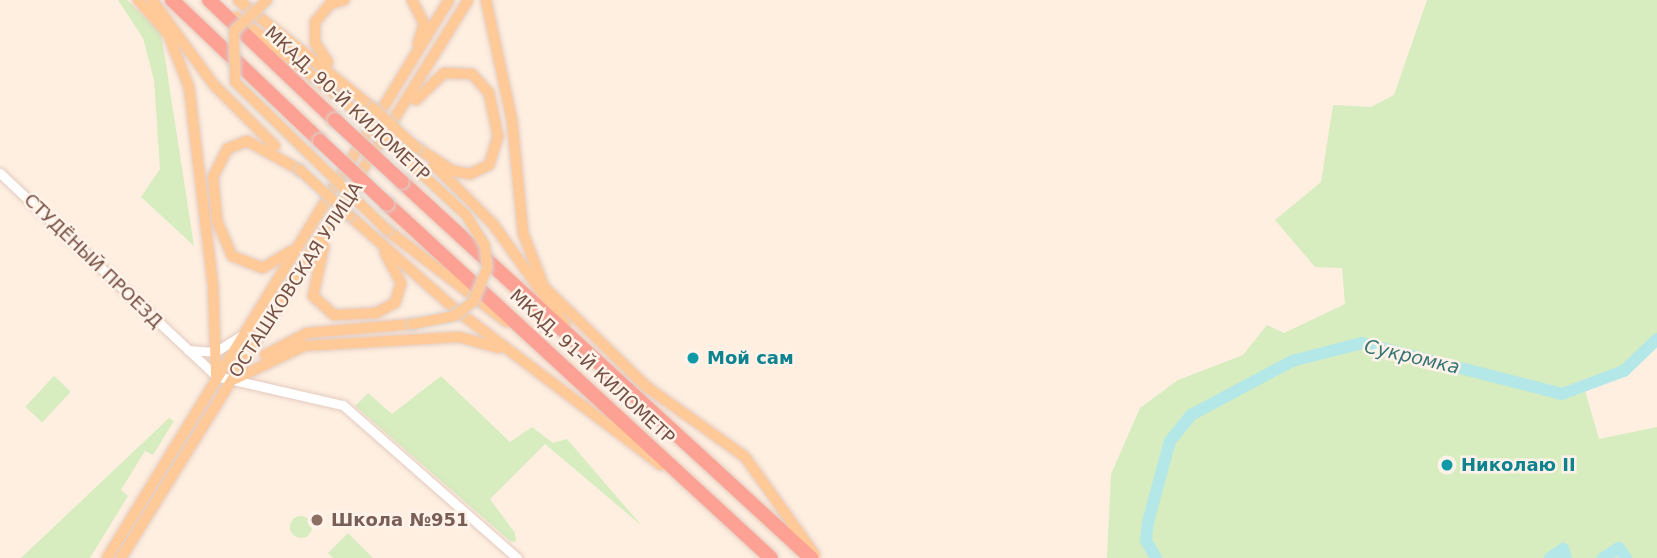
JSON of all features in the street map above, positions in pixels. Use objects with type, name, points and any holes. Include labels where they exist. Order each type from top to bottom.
[{"type":"highway","name":"МКАД, 91-Й КИЛОМЕТР","points":[[172,0],[387,204],[771,558]]},
{"type":"highway","name":"МКАД, 90-Й КИЛОМЕТР","points":[[211,0],[459,235]]},
{"type":"highway","name":"МКАД, 91-Й КИЛОМЕТР","points":[[459,235],[811,558]]},
{"type":"main road","points":[[138,0],[168,34],[189,87],[216,376]]},
{"type":"main road","points":[[152,0],[214,85],[377,242],[529,364],[722,512]]},
{"type":"main road","points":[[211,0],[339,97],[459,207],[485,245],[487,268],[474,301],[454,316],[413,324],[307,333],[281,343],[230,382]]},
{"type":"main road","points":[[237,0],[348,85],[474,202],[589,354]]},
{"type":"main road","points":[[267,0],[234,32],[230,66],[235,82],[387,230],[553,357]]},
{"type":"main road","points":[[344,0],[320,12],[312,33],[348,85]]},
{"type":"main road","points":[[390,104],[423,34],[422,14],[412,0]]},
{"type":"main road","name":"ОСТАШКОВСКАЯ УЛИЦА","points":[[107,558],[216,376],[390,104],[449,0]]},
{"type":"main road","name":"ОСТАШКОВСКАЯ УЛИЦА","points":[[121,558],[230,382],[400,118],[468,0]]},
{"type":"main road","points":[[486,0],[512,120],[523,233],[544,287]]},
{"type":"main road","points":[[400,118],[444,73],[462,71],[485,86],[498,136],[489,164],[461,174],[428,157]]},
{"type":"main road","points":[[300,170],[266,146],[234,145],[213,177],[216,220],[232,256],[263,268],[283,258],[312,228]]},
{"type":"main road","points":[[333,224],[313,275],[313,296],[324,311],[376,313],[395,303],[401,283],[377,242]]},
{"type":"main road","points":[[518,259],[647,387],[745,457],[817,558]]},
{"type":"main road","points":[[246,371],[304,346],[437,337],[476,339],[529,364]]},
{"type":"street","name":"СТУДЁНЫЙ ПРОЕЗД","points":[[0,173],[216,376],[230,382],[288,389],[342,405],[517,558]]},
{"type":"street","points":[[186,349],[215,352],[241,336]]},
{"type":"green space","points":[[118,0],[127,0],[161,32],[194,246],[141,197],[160,169],[154,80],[143,38]]},
{"type":"green space","points":[[1427,0],[1657,0],[1657,338],[1623,369],[1584,387],[1599,439],[1657,427],[1657,558],[1107,558],[1111,474],[1140,408],[1178,380],[1243,355],[1267,325],[1284,333],[1345,304],[1342,268],[1315,267],[1275,220],[1321,182],[1333,105],[1371,107],[1394,95]]},
{"type":"green space","points":[[54,376],[71,392],[42,422],[25,407]]},
{"type":"green space","points":[[441,376],[510,442],[532,427],[553,443],[567,439],[642,526],[545,444],[490,499],[515,533],[516,542],[510,541],[355,406],[368,393],[392,414]]},
{"type":"green space","points":[[169,418],[174,421],[153,455],[145,451],[121,490],[128,496],[90,558],[21,558]]},
{"type":"green space","points":[[301,516],[309,519],[312,527],[309,535],[301,538],[293,535],[290,527],[293,519]]},
{"type":"green space","points":[[348,533],[373,558],[333,558],[328,553]]},
{"type":"waterway","name":"Сукромка","points":[[1156,558],[1146,541],[1148,522],[1170,441],[1191,415],[1292,361],[1362,343],[1562,394],[1624,371],[1657,339]]},
{"type":"waterway","points":[[1603,558],[1619,548],[1626,558]]},
{"type":"waterway","points":[[1550,558],[1563,549],[1566,558]]},
{"type":"place","name":"Мой сам","points":[[693,358]]},
{"type":"place","name":"Николаю II","points":[[1447,465]]},
{"type":"place","name":"Школа №951","points":[[317,520]]}]
